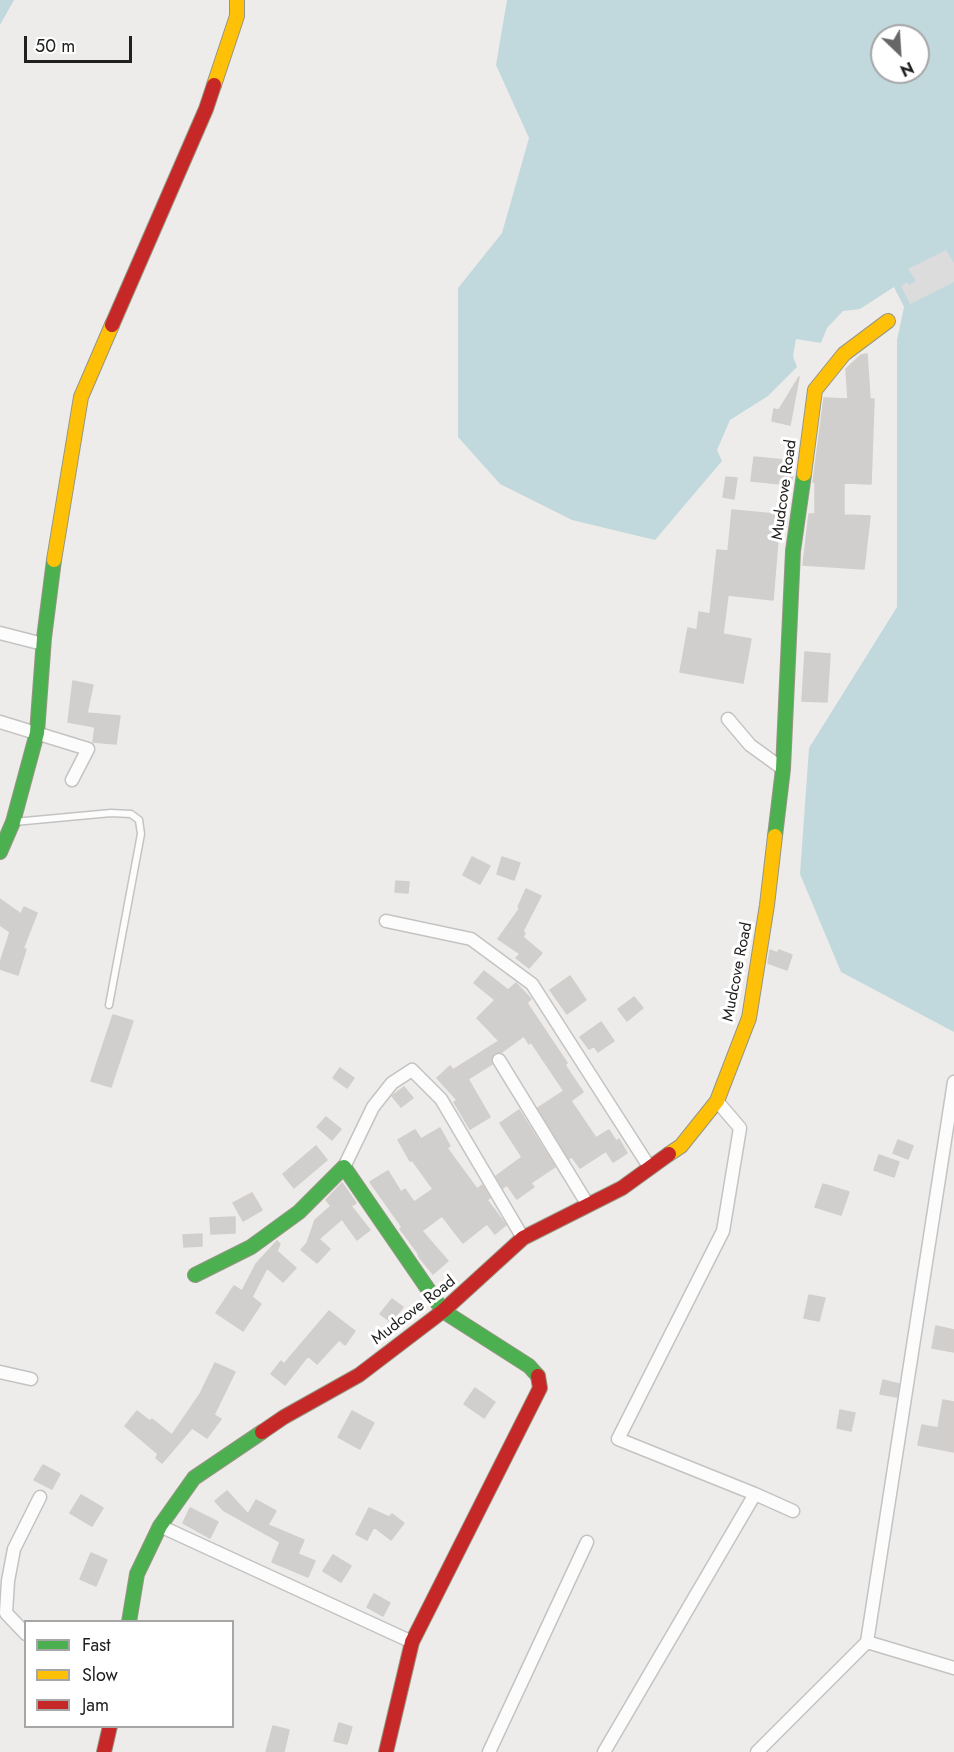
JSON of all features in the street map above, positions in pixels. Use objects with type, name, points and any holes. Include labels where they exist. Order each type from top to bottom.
[{"type":"street","points":[[0,852],[13,822],[37,733],[43,644],[59,526],[81,397],[206,109],[237,16],[237,0]]},
{"type":"street","name":"Mudcove Road","points":[[129,1620],[137,1574],[160,1526],[194,1478],[284,1417],[359,1376],[443,1311],[523,1238],[622,1188],[681,1146],[717,1101],[749,1018],[767,905],[783,769],[793,551],[814,390],[844,354],[888,321]]},
{"type":"street","points":[[0,633],[43,644]]},
{"type":"street","points":[[728,719],[750,745],[783,769]]},
{"type":"street","points":[[0,722],[88,749],[72,780]]},
{"type":"street","points":[[386,921],[471,939],[532,984],[650,1168]]},
{"type":"street","points":[[499,1060],[588,1205]]},
{"type":"street","points":[[195,1275],[252,1247],[299,1212],[344,1167],[373,1107],[392,1083],[412,1070],[441,1099],[523,1238]]},
{"type":"street","points":[[757,1752],[867,1642],[954,1082]]},
{"type":"street","points":[[717,1101],[740,1128],[723,1231],[618,1439],[793,1511]]},
{"type":"street","points":[[344,1167],[443,1311],[529,1366],[538,1375],[540,1388],[412,1641],[386,1752]]},
{"type":"street","points":[[0,1372],[31,1379]]},
{"type":"street","points":[[604,1752],[755,1494]]},
{"type":"street","points":[[24,1632],[6,1613],[4,1580],[14,1549],[40,1497]]},
{"type":"street","points":[[160,1526],[412,1641]]},
{"type":"street","points":[[489,1752],[587,1542]]},
{"type":"street","points":[[867,1642],[954,1668]]},
{"type":"street","points":[[105,1752],[110,1728]]},
{"type":"lane","points":[[13,822],[111,813],[131,814],[139,820],[141,834],[109,1005]]},
{"type":"water","points":[[0,0],[14,0],[0,25]]},
{"type":"water","points":[[507,0],[954,0],[954,1032],[841,972],[800,874],[809,748],[897,607],[897,340],[904,307],[894,287],[860,309],[843,311],[827,328],[821,343],[796,339],[793,356],[797,367],[768,396],[730,420],[717,450],[722,461],[655,540],[572,520],[500,484],[458,437],[458,288],[502,233],[529,138],[496,65]]},
{"type":"pier","points":[[946,250],[954,263],[954,282],[910,304],[901,286],[907,282],[909,285],[916,281],[908,269]]},
{"type":"building","points":[[867,354],[870,399],[874,399],[871,484],[844,483],[844,515],[870,516],[864,569],[803,565],[809,514],[815,514],[815,482],[813,482],[824,398],[848,399],[846,369],[861,355]]},
{"type":"building","points":[[799,377],[790,425],[772,421],[774,409],[779,410]]},
{"type":"building","points":[[754,457],[795,461],[791,485],[751,481]]},
{"type":"building","points":[[726,477],[737,478],[734,499],[723,497]]},
{"type":"building","points":[[732,510],[785,515],[788,513],[786,528],[779,527],[773,600],[728,595],[723,634],[751,639],[743,683],[680,672],[688,628],[697,630],[699,612],[710,614],[717,550],[728,551]]},
{"type":"building","points":[[805,652],[830,654],[827,702],[802,701]]},
{"type":"building","points":[[73,681],[93,685],[87,713],[120,716],[116,744],[93,742],[95,727],[68,722]]},
{"type":"building","points":[[472,857],[490,866],[480,884],[463,875]]},
{"type":"building","points":[[502,857],[520,863],[514,880],[497,874]]},
{"type":"building","points":[[396,881],[409,882],[408,893],[395,892]]},
{"type":"building","points":[[526,889],[541,896],[523,931],[525,933],[523,937],[542,953],[529,968],[516,958],[520,954],[498,939],[520,908],[518,907]]},
{"type":"building","points":[[0,899],[21,914],[24,907],[37,913],[23,949],[26,949],[18,975],[0,969],[10,932],[0,925]]},
{"type":"building","points":[[770,950],[777,953],[779,950],[792,955],[787,970],[768,963]]},
{"type":"building","points":[[484,971],[508,990],[516,983],[531,999],[527,1003],[567,1063],[565,1065],[583,1092],[571,1101],[596,1138],[609,1130],[616,1141],[619,1139],[627,1153],[613,1162],[606,1151],[580,1168],[572,1157],[569,1159],[538,1108],[564,1091],[531,1042],[529,1044],[524,1036],[502,1052],[494,1053],[492,1064],[468,1079],[490,1117],[470,1129],[454,1102],[457,1100],[437,1078],[450,1066],[453,1070],[499,1041],[477,1018],[495,1000],[474,983]]},
{"type":"building","points":[[570,976],[586,1000],[567,1014],[550,990]]},
{"type":"building","points":[[634,997],[643,1008],[627,1021],[618,1009]]},
{"type":"building","points":[[113,1015],[133,1021],[111,1087],[91,1081]]},
{"type":"building","points":[[601,1022],[614,1041],[598,1052],[594,1046],[589,1049],[580,1037]]},
{"type":"building","points":[[340,1068],[354,1078],[347,1088],[333,1078]]},
{"type":"building","points":[[404,1087],[413,1098],[401,1107],[392,1096]]},
{"type":"building","points":[[519,1110],[555,1167],[531,1183],[534,1187],[517,1199],[507,1185],[503,1188],[496,1176],[522,1157],[500,1123]]},
{"type":"building","points":[[326,1117],[341,1129],[332,1140],[317,1127]]},
{"type":"building","points":[[440,1128],[450,1146],[447,1148],[477,1189],[482,1185],[490,1198],[487,1200],[506,1225],[495,1234],[487,1224],[463,1243],[442,1216],[422,1231],[448,1261],[433,1274],[419,1257],[400,1229],[402,1227],[370,1182],[388,1171],[401,1192],[405,1189],[414,1202],[433,1189],[412,1160],[410,1161],[398,1140],[415,1130],[421,1139]]},
{"type":"building","points":[[898,1140],[913,1146],[908,1159],[893,1153]]},
{"type":"building","points":[[316,1146],[327,1160],[294,1188],[283,1174]]},
{"type":"building","points":[[879,1155],[899,1162],[894,1177],[874,1170]]},
{"type":"building","points":[[342,1183],[356,1203],[351,1206],[370,1230],[357,1240],[342,1219],[319,1239],[330,1249],[317,1263],[301,1250],[307,1243],[315,1220],[331,1206],[326,1200]]},
{"type":"building","points":[[823,1184],[849,1192],[841,1215],[815,1207]]},
{"type":"building","points":[[252,1193],[262,1210],[243,1221],[233,1203]]},
{"type":"building","points":[[235,1217],[235,1233],[211,1234],[210,1218]]},
{"type":"building","points":[[202,1234],[202,1246],[184,1247],[183,1235]]},
{"type":"building","points":[[277,1241],[280,1244],[277,1251],[296,1268],[283,1282],[267,1268],[252,1297],[261,1304],[243,1331],[216,1313],[234,1286],[242,1291],[256,1264]]},
{"type":"building","points":[[809,1295],[825,1298],[819,1321],[804,1318]]},
{"type":"building","points":[[392,1299],[403,1307],[391,1322],[380,1314]]},
{"type":"building","points":[[329,1311],[355,1331],[345,1345],[339,1340],[317,1364],[308,1356],[285,1385],[271,1374],[281,1361],[284,1364]]},
{"type":"building","points":[[936,1326],[954,1330],[954,1352],[932,1348]]},
{"type":"building","points":[[215,1363],[235,1372],[214,1415],[221,1419],[207,1438],[192,1428],[162,1463],[156,1458],[158,1454],[125,1426],[137,1411],[150,1421],[152,1419],[172,1435],[200,1394]]},
{"type":"building","points":[[883,1380],[899,1384],[897,1397],[880,1394]]},
{"type":"building","points":[[475,1388],[495,1402],[484,1418],[464,1404]]},
{"type":"building","points":[[943,1400],[954,1402],[954,1452],[918,1445],[922,1425],[938,1428]]},
{"type":"building","points":[[840,1410],[855,1413],[851,1431],[837,1428]]},
{"type":"building","points":[[352,1411],[374,1423],[360,1449],[338,1437]]},
{"type":"building","points":[[43,1465],[60,1474],[52,1489],[34,1480]]},
{"type":"building","points":[[227,1491],[248,1514],[256,1500],[276,1511],[268,1525],[304,1540],[298,1554],[315,1561],[308,1577],[272,1562],[280,1542],[223,1510],[215,1501]]},
{"type":"building","points":[[81,1495],[103,1508],[92,1526],[70,1513]]},
{"type":"building","points":[[190,1508],[218,1522],[210,1538],[183,1523]]},
{"type":"building","points":[[369,1508],[389,1517],[392,1514],[404,1523],[391,1540],[374,1527],[367,1540],[356,1534]]},
{"type":"building","points":[[91,1553],[107,1560],[96,1586],[80,1579]]},
{"type":"building","points":[[333,1555],[351,1566],[341,1582],[323,1571]]},
{"type":"building","points":[[374,1594],[390,1603],[383,1616],[367,1607]]},
{"type":"building","points":[[339,1723],[352,1727],[347,1744],[334,1741]]},
{"type":"building","points":[[273,1726],[289,1730],[284,1752],[266,1752]]},
{"type":"traffic: fast","points":[[775,836],[783,769],[793,551],[804,474]]},
{"type":"traffic: fast","points":[[0,852],[13,822],[37,733],[44,638],[54,560]]},
{"type":"traffic: fast","points":[[195,1275],[251,1247],[299,1212],[344,1167],[443,1311],[529,1366],[538,1376]]},
{"type":"traffic: fast","points":[[129,1620],[137,1574],[160,1526],[194,1478],[262,1432]]},
{"type":"traffic: slow","points":[[214,85],[237,16],[237,0]]},
{"type":"traffic: slow","points":[[804,474],[815,390],[844,354],[888,321]]},
{"type":"traffic: slow","points":[[54,560],[81,397],[112,325]]},
{"type":"traffic: slow","points":[[669,1154],[681,1146],[717,1101],[749,1018],[767,905],[775,836]]},
{"type":"traffic: jam","points":[[112,325],[206,109],[214,85]]},
{"type":"traffic: jam","points":[[262,1432],[359,1375],[443,1311],[523,1238],[622,1188],[669,1154]]},
{"type":"traffic: jam","points":[[386,1752],[412,1642],[540,1388],[538,1376]]},
{"type":"traffic: jam","points":[[104,1752],[110,1728]]}]
